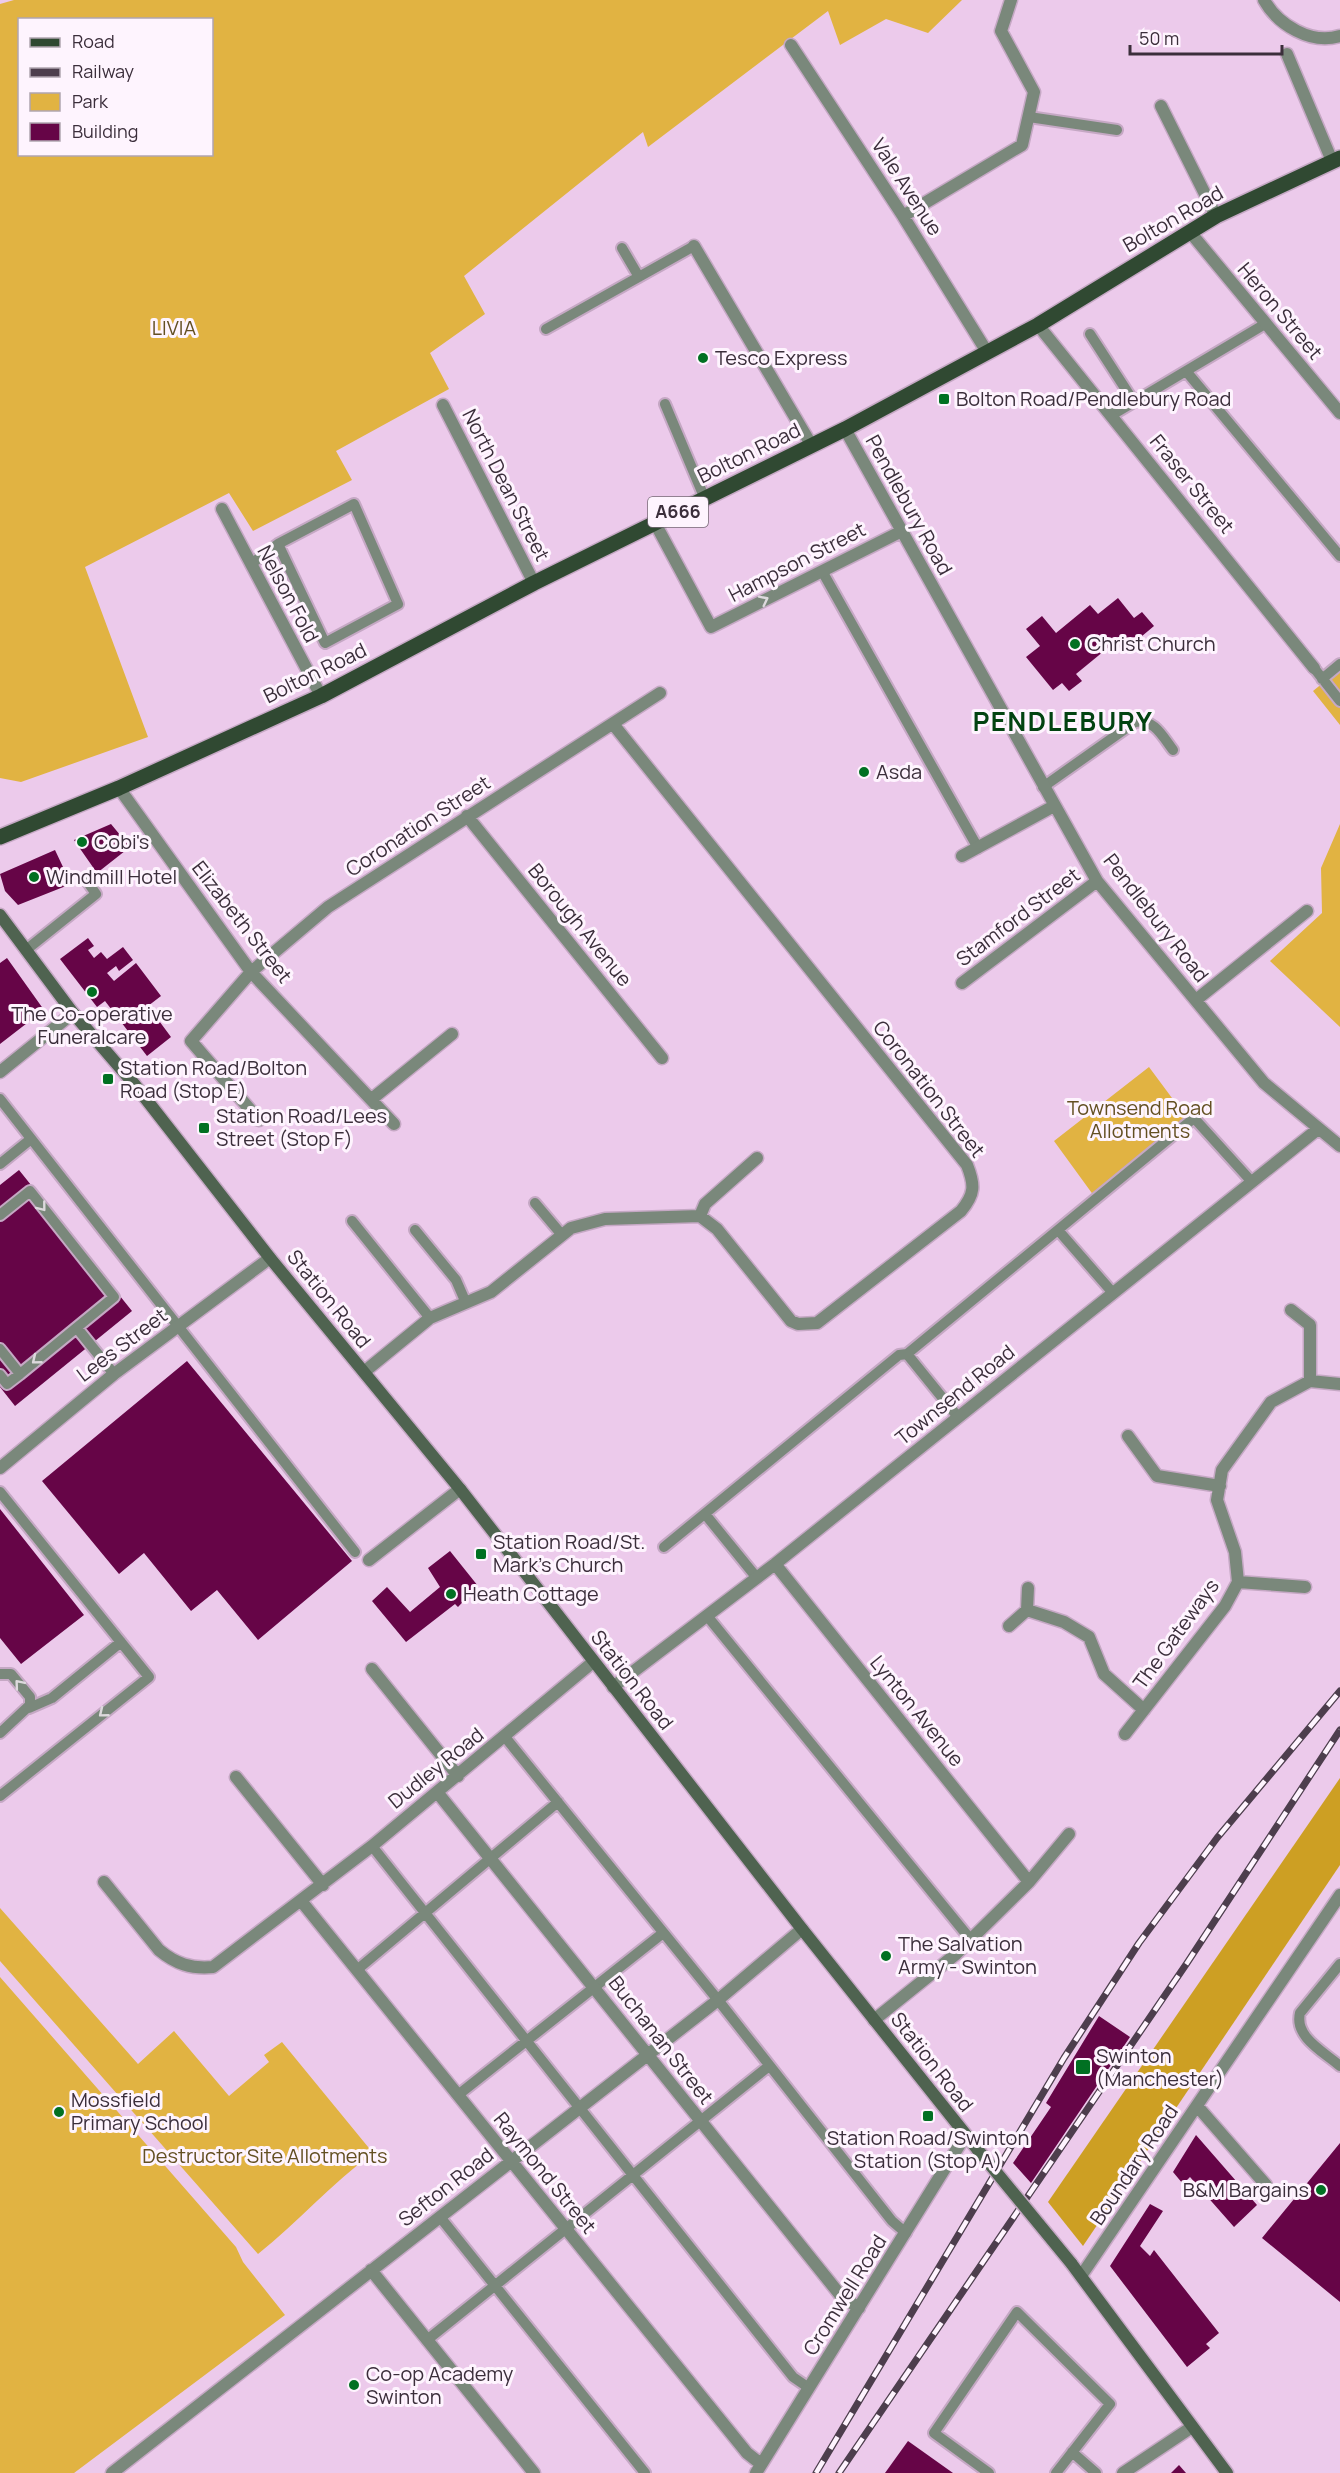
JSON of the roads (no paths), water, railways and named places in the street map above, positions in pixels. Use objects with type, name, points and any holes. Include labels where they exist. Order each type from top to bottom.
[{"type":"main road","name":"Bolton Road","points":[[0,837],[118,788],[321,696],[534,583],[845,429],[1038,325],[1216,216],[1336,160]]},
{"type":"main road","name":"Station Road","points":[[0,915],[73,1013],[135,1085],[270,1258],[459,1489],[965,2136],[1071,2263],[1227,2473]]},
{"type":"street","points":[[903,216],[1022,145],[1034,92],[1001,31],[1011,0]]},
{"type":"street","points":[[1264,0],[1295,32],[1330,39],[1340,36]]},
{"type":"street","name":"Vale Avenue","points":[[791,45],[903,216],[987,352]]},
{"type":"street","points":[[1287,54],[1336,160]]},
{"type":"street","points":[[1161,106],[1216,216]]},
{"type":"street","name":"Heron Street","points":[[1190,232],[1340,413]]},
{"type":"street","points":[[694,246],[812,446]]},
{"type":"street","name":"Fraser Street","points":[[1038,325],[1314,668]]},
{"type":"street","name":"North Dean Street","points":[[443,405],[534,583]]},
{"type":"street","name":"Pendlebury Road","points":[[845,429],[900,532],[1097,881],[1264,1083],[1340,1146]]},
{"type":"street","name":"Nelson Fold","points":[[222,509],[321,696]]},
{"type":"street","name":"Hampson Street","points":[[655,523],[711,627],[900,532]]},
{"type":"street","name":"Coronation Street","points":[[259,1120],[191,1041],[251,972],[328,907],[660,693]]},
{"type":"street","name":"Coronation Street","points":[[614,724],[967,1165],[974,1181],[970,1200],[961,1211],[817,1323],[798,1324],[792,1321],[717,1229],[700,1216]]},
{"type":"street","name":"Elizabeth Street","points":[[118,788],[251,972],[373,1098],[394,1124]]},
{"type":"street","points":[[962,856],[1054,806]]},
{"type":"street","name":"Borough Avenue","points":[[467,816],[662,1058]]},
{"type":"street","name":"Stamford Street","points":[[962,983],[1097,881]]},
{"type":"street","points":[[1196,1000],[1307,911]]},
{"type":"street","points":[[0,1072],[73,1013]]},
{"type":"street","points":[[373,1098],[452,1034]]},
{"type":"street","name":"Townsend Road","points":[[613,1687],[775,1564],[1318,1129]]},
{"type":"street","points":[[364,1372],[430,1318],[491,1292],[562,1235],[585,1222],[604,1219],[700,1216],[705,1204],[756,1158]]},
{"type":"street","name":"Lees Street","points":[[0,1468],[114,1374],[270,1258]]},
{"type":"street","points":[[1291,1310],[1310,1325],[1310,1381],[1340,1384]]},
{"type":"street","name":"The Gateways","points":[[1125,1734],[1225,1606],[1238,1582],[1235,1552],[1217,1500],[1222,1470],[1271,1402],[1310,1381]]},
{"type":"street","points":[[1128,1436],[1156,1476],[1220,1486]]},
{"type":"street","points":[[369,1560],[459,1489]]},
{"type":"street","name":"Lynton Avenue","points":[[775,1564],[1029,1882]]},
{"type":"street","name":"The Gateways","points":[[1238,1582],[1305,1587]]},
{"type":"street","points":[[1009,1626],[1027,1610],[1028,1588]]},
{"type":"street","name":"The Gateways","points":[[1027,1610],[1064,1622],[1089,1637],[1104,1674],[1144,1710]]},
{"type":"street","name":"Dudley Road","points":[[104,1882],[159,1950],[177,1963],[199,1969],[213,1967],[302,1902],[372,1846],[593,1662]]},
{"type":"street","points":[[372,1670],[458,1776]]},
{"type":"street","points":[[236,1777],[323,1885]]},
{"type":"street","name":"Buchanan Street","points":[[437,1792],[841,2296],[858,2308]]},
{"type":"street","points":[[874,2020],[971,1940],[1029,1882],[1069,1834]]},
{"type":"street","name":"Boundary Road","points":[[1081,2276],[1340,1895]]},
{"type":"street","name":"Raymond Street","points":[[302,1902],[758,2469]]},
{"type":"street","name":"Sefton Road","points":[[112,2473],[718,2000],[802,1929]]},
{"type":"street","points":[[1198,2107],[1266,2185]]},
{"type":"street","name":"Cromwell Road","points":[[758,2469],[965,2136]]},
{"type":"street","points":[[371,2270],[534,2473]]},
{"type":"street","points":[[1123,2473],[1191,2427]]},
{"type":"lane","points":[[1029,117],[1117,130]]},
{"type":"lane","points":[[546,329],[694,246]]},
{"type":"lane","points":[[622,248],[639,277]]},
{"type":"lane","points":[[1112,415],[1265,324]]},
{"type":"lane","points":[[1090,334],[1134,402]]},
{"type":"lane","points":[[1186,371],[1340,556]]},
{"type":"lane","points":[[665,404],[705,499]]},
{"type":"lane","points":[[251,564],[278,544],[354,504],[398,604],[325,644],[278,544]]},
{"type":"lane","points":[[822,571],[978,848]]},
{"type":"lane","points":[[1322,679],[1340,664]]},
{"type":"lane","points":[[1314,668],[1340,701]]},
{"type":"lane","points":[[1043,787],[1135,722],[1144,721],[1155,727],[1173,750]]},
{"type":"lane","points":[[26,950],[96,894],[87,881]]},
{"type":"lane","points":[[0,1099],[355,1552]]},
{"type":"lane","points":[[664,1547],[899,1355],[907,1354],[1194,1119],[1252,1182]]},
{"type":"lane","points":[[0,1164],[31,1139]]},
{"type":"lane","points":[[0,1215],[30,1191],[114,1297],[7,1384],[0,1375]]},
{"type":"lane","points":[[535,1203],[562,1235]]},
{"type":"lane","points":[[352,1221],[430,1318]]},
{"type":"lane","points":[[415,1230],[456,1280],[466,1303]]},
{"type":"lane","points":[[1058,1230],[1113,1293]]},
{"type":"lane","points":[[77,1328],[114,1374]]},
{"type":"lane","points":[[0,1349],[20,1374]]},
{"type":"lane","points":[[907,1354],[958,1418]]},
{"type":"lane","points":[[0,1492],[149,1677],[0,1797]]},
{"type":"lane","points":[[705,1514],[757,1578]]},
{"type":"lane","points":[[708,1617],[971,1940]]},
{"type":"lane","points":[[0,1733],[29,1708],[52,1698],[121,1642]]},
{"type":"lane","points":[[0,1674],[11,1674],[30,1697],[29,1708]]},
{"type":"lane","points":[[505,1737],[718,2000],[892,2221],[906,2233]]},
{"type":"lane","points":[[358,1969],[558,1802]]},
{"type":"lane","points":[[372,1846],[793,2377],[809,2388]]},
{"type":"lane","points":[[458,2095],[663,1934]]},
{"type":"lane","points":[[1340,1965],[1300,2013],[1298,2022],[1304,2035],[1340,2066]]},
{"type":"lane","points":[[427,2340],[769,2066]]},
{"type":"lane","points":[[440,2217],[645,2473]]},
{"type":"lane","points":[[989,2473],[934,2433],[1017,2312],[1110,2404],[1056,2473]]},
{"type":"lane","points":[[1072,2452],[1096,2473]]},
{"type":"railway","points":[[816,2473],[1064,2058],[1139,1943],[1217,1838],[1340,1691]]},
{"type":"railway","points":[[839,2473],[1187,1963],[1340,1730]]},
{"type":"place","name":"Tesco Express","points":[[703,358]]},
{"type":"place","name":"Bolton Road/Pendlebury Road","points":[[944,399]]},
{"type":"place","name":"Christ Church","points":[[1075,644]]},
{"type":"place","name":"Asda","points":[[864,772]]},
{"type":"place","name":"Cobi's","points":[[82,842]]},
{"type":"place","name":"Windmill Hotel","points":[[34,877]]},
{"type":"place","name":"The Co-operative Funeralcare","points":[[92,992]]},
{"type":"place","name":"Station Road/Bolton Road (Stop E)","points":[[108,1079]]},
{"type":"place","name":"Station Road/Lees Street (Stop F)","points":[[204,1128]]},
{"type":"place","name":"Station Road/St. Mark's Church","points":[[481,1554]]},
{"type":"place","name":"Heath Cottage","points":[[451,1594]]},
{"type":"place","name":"The Salvation Army - Swinton","points":[[886,1956]]},
{"type":"place","name":"Swinton (Manchester)","points":[[1083,2067]]},
{"type":"place","name":"Mossfield Primary School","points":[[59,2112]]},
{"type":"place","name":"Station Road/Swinton Station (Stop A)","points":[[928,2116]]},
{"type":"place","name":"B&M Bargains","points":[[1321,2190]]},
{"type":"place","name":"Co-op Academy Swinton","points":[[354,2385]]},
{"type":"district","name":"PENDLEBURY","points":[[1063,722]]},
{"type":"park label","name":"LIVIA","points":[[174,328]]},
{"type":"park label","name":"Townsend Road Allotments","points":[[1140,1120]]},
{"type":"park label","name":"Destructor Site Allotments","points":[[265,2156]]}]
